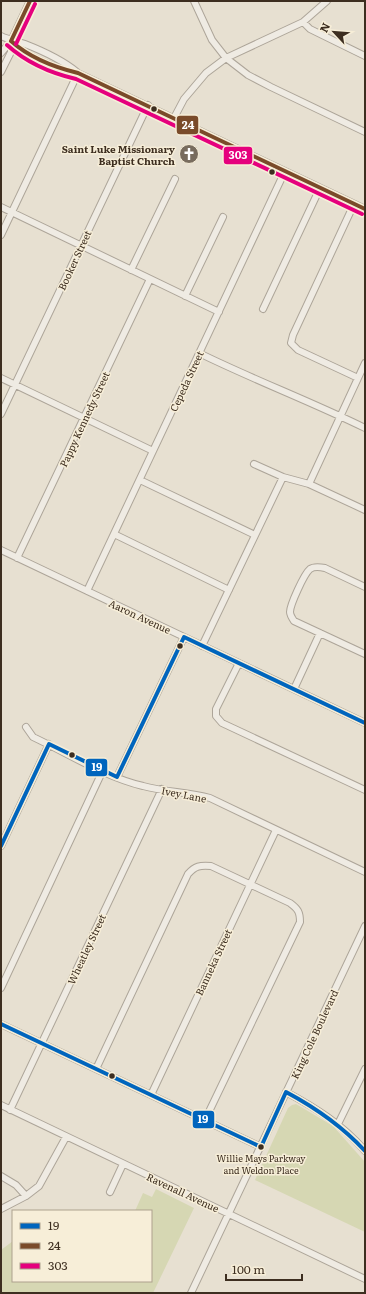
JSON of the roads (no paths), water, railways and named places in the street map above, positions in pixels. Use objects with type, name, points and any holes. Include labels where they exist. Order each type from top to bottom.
[{"type":"street","points":[[1,53],[11,41],[30,1]]},
{"type":"street","points":[[194,1],[212,40],[226,58],[248,75],[365,132]]},
{"type":"street","points":[[174,118],[184,99],[194,85],[206,73],[226,58],[303,22],[327,1]]},
{"type":"street","points":[[303,22],[310,29],[365,56]]},
{"type":"street","points":[[1,36],[11,41],[20,50],[61,70],[78,73],[148,105],[365,209]]},
{"type":"street","points":[[1,72],[11,52],[11,41]]},
{"type":"street","points":[[1,235],[78,73]]},
{"type":"street","name":"Booker Street","points":[[1,414],[148,105]]},
{"type":"street","name":"Cepeda Street","points":[[87,591],[285,171]]},
{"type":"street","points":[[132,270],[175,179]]},
{"type":"street","points":[[263,310],[320,188]]},
{"type":"street","points":[[354,204],[293,335],[291,343],[298,350],[358,378]]},
{"type":"street","points":[[1,206],[219,312]]},
{"type":"street","points":[[185,296],[223,217]]},
{"type":"street","name":"Pappy Kennedy Street","points":[[17,558],[150,279]]},
{"type":"street","points":[[200,353],[262,383],[278,388],[365,428]]},
{"type":"street","points":[[309,484],[365,363]]},
{"type":"street","points":[[1,378],[153,452]]},
{"type":"street","points":[[254,464],[283,477],[309,484],[365,510]]},
{"type":"street","points":[[202,646],[283,477]]},
{"type":"street","points":[[140,480],[255,535]]},
{"type":"street","points":[[114,534],[229,590]]},
{"type":"street","name":"Aaron Avenue","points":[[1,550],[365,723]]},
{"type":"street","points":[[365,587],[325,568],[318,566],[311,568],[306,573],[291,606],[290,614],[294,621],[365,654]]},
{"type":"street","points":[[294,689],[320,633]]},
{"type":"street","points":[[117,777],[184,637]]},
{"type":"street","points":[[239,663],[216,709],[216,716],[222,723],[365,790]]},
{"type":"street","name":"Ivey Lane","points":[[26,727],[33,737],[117,777],[143,786],[188,792],[210,798],[365,872]]},
{"type":"street","points":[[1,846],[49,744]]},
{"type":"street","points":[[1,988],[103,770]]},
{"type":"street","name":"Wheatley Street","points":[[10,1110],[162,789]]},
{"type":"street","name":"Banneka Street","points":[[150,1095],[276,830]]},
{"type":"street","points":[[96,1069],[188,874],[194,867],[200,865],[211,866],[250,884],[290,903],[297,908],[300,914],[300,922],[205,1120]]},
{"type":"street","name":"King Cole Boulevard","points":[[191,1293],[365,926]]},
{"type":"street","points":[[1,1024],[261,1146]]},
{"type":"street","points":[[338,1124],[365,1069]]},
{"type":"street","points":[[286,1092],[310,1104],[338,1124],[365,1151]]},
{"type":"street","name":"Ravenall Avenue","points":[[1,1105],[365,1279]]},
{"type":"street","points":[[1,1210],[26,1196],[39,1186],[66,1137]]},
{"type":"street","points":[[110,1192],[123,1164]]},
{"type":"street","points":[[1,1176],[16,1185],[26,1196]]},
{"type":"place","name":"Saint Luke Missionary Baptist Church","points":[[189,154]]},
{"type":"place","name":"Willie Mays Parkway and Weldon Place","points":[[261,1147]]}]
